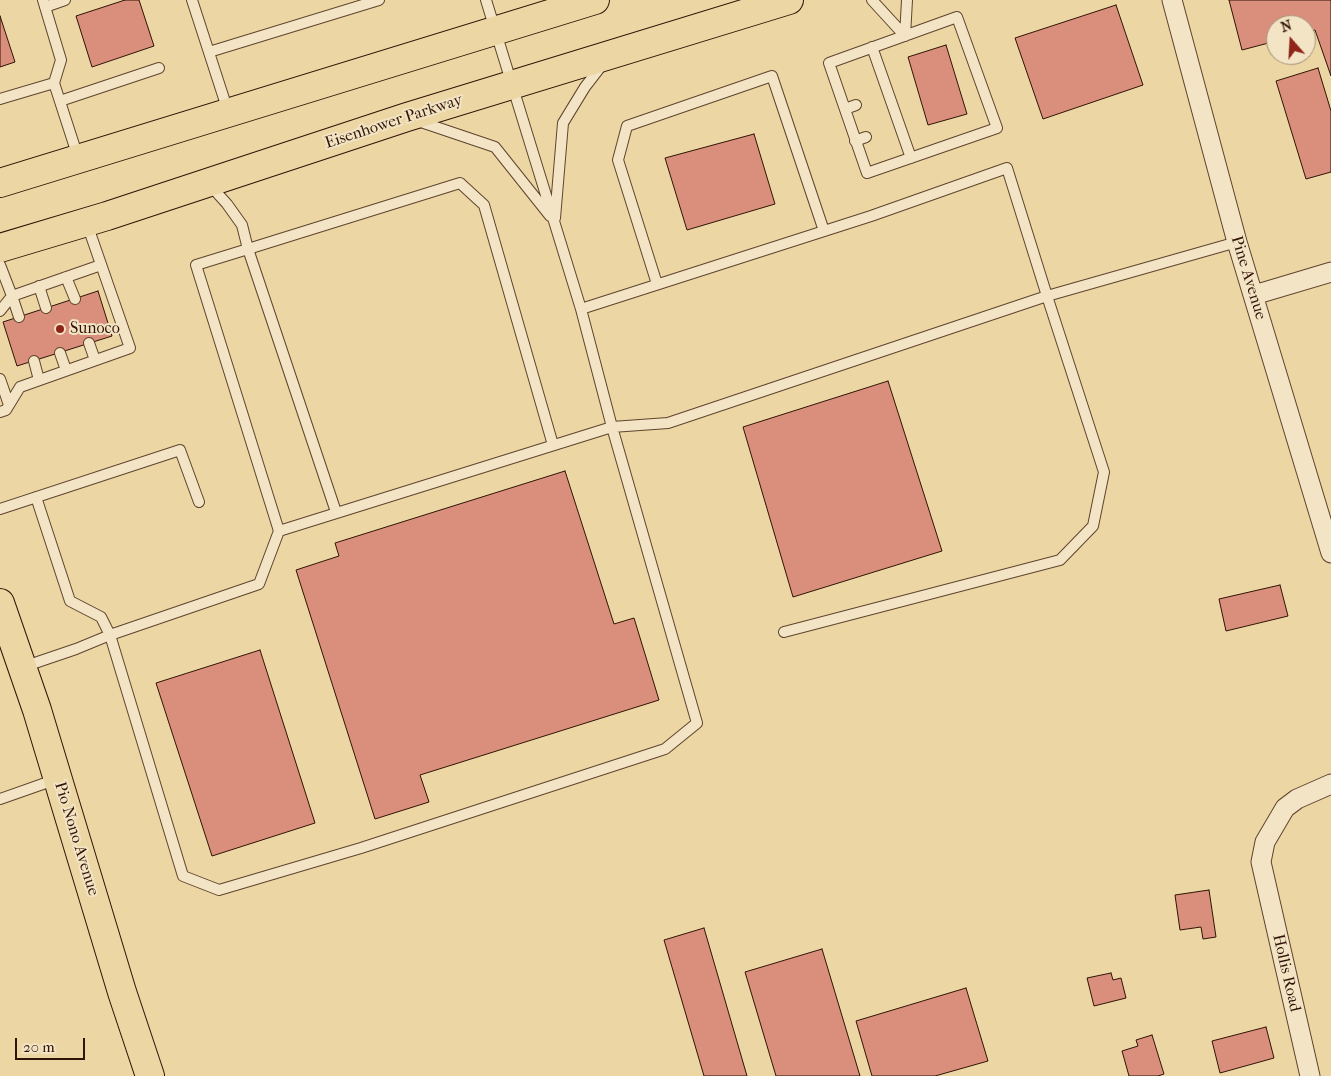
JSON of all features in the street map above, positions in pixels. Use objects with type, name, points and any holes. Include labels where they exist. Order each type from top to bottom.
[{"type":"main road","points":[[0,183],[595,0]]},
{"type":"main road","name":"Eisenhower Parkway","points":[[0,248],[86,223],[407,117],[789,0]]},
{"type":"main road","name":"Pio Nono Avenue","points":[[0,603],[58,779],[119,983],[150,1076]]},
{"type":"street","name":"Pine Avenue","points":[[1172,0],[1236,242],[1328,532],[1331,554]]},
{"type":"street","points":[[1254,295],[1331,272]]},
{"type":"street","name":"Hollis Road","points":[[1310,1076],[1261,862],[1265,842],[1285,808],[1296,799],[1331,784]]},
{"type":"lane","points":[[65,0],[44,3],[61,60],[54,83],[79,158]]},
{"type":"lane","points":[[192,0],[228,112]]},
{"type":"lane","points":[[209,52],[379,0]]},
{"type":"lane","points":[[36,497],[70,600],[100,617],[110,635],[183,876],[219,890],[361,848],[665,749],[697,723],[612,427],[581,309],[486,0]]},
{"type":"lane","points":[[872,0],[905,36]]},
{"type":"lane","points":[[905,36],[907,0]]},
{"type":"lane","points":[[957,17],[997,128],[867,173],[860,139],[845,109],[829,63],[905,36],[957,17]]},
{"type":"lane","points":[[872,48],[894,127],[911,158]]},
{"type":"lane","points":[[555,223],[563,123],[585,87],[611,54]]},
{"type":"lane","points":[[60,101],[158,68]]},
{"type":"lane","points":[[658,284],[618,160],[627,126],[772,76],[824,231]]},
{"type":"lane","points":[[0,99],[54,83]]},
{"type":"lane","points":[[845,109],[856,105]]},
{"type":"lane","points":[[407,117],[495,147],[555,223]]},
{"type":"lane","points":[[581,309],[824,231],[1007,168],[1104,472],[1093,526],[1060,560],[784,632]]},
{"type":"lane","points":[[208,183],[227,204],[242,226],[336,512]]},
{"type":"lane","points":[[22,668],[110,635],[259,584],[278,531],[196,265],[460,183],[484,205],[553,445]]},
{"type":"lane","points":[[0,412],[6,410],[20,386],[130,348],[86,223]]},
{"type":"lane","points":[[278,531],[612,427],[668,423],[1047,296],[1236,242]]},
{"type":"lane","points":[[0,311],[12,296],[101,265]]},
{"type":"lane","points":[[0,266],[19,317]]},
{"type":"lane","points":[[66,277],[75,299]]},
{"type":"lane","points":[[39,286],[46,308]]},
{"type":"lane","points":[[89,343],[95,360]]},
{"type":"lane","points":[[60,352],[66,370]]},
{"type":"lane","points":[[34,361],[39,380]]},
{"type":"lane","points":[[0,379],[9,405]]},
{"type":"lane","points":[[0,508],[180,450],[199,502]]},
{"type":"lane","points":[[0,799],[58,779]]},
{"type":"building","points":[[125,0],[139,0],[154,46],[92,67],[76,16]]},
{"type":"building","points":[[1229,0],[1331,0],[1331,76],[1316,33],[1316,15],[1266,15],[1266,44],[1242,50]]},
{"type":"building","points":[[1116,5],[1143,85],[1043,119],[1015,38]]},
{"type":"building","points":[[0,16],[15,62],[0,67]]},
{"type":"building","points":[[946,45],[967,114],[928,125],[908,57]]},
{"type":"building","points":[[1318,68],[1331,111],[1331,172],[1306,179],[1276,81]]},
{"type":"building","points":[[754,134],[775,204],[687,230],[665,158]]},
{"type":"building","points":[[98,291],[112,336],[17,366],[3,322]]},
{"type":"building","points":[[888,381],[942,551],[793,597],[743,427]]},
{"type":"building","points":[[565,471],[614,624],[634,618],[659,700],[420,775],[429,802],[375,819],[296,570],[339,556],[335,543]]},
{"type":"building","points":[[1280,585],[1288,616],[1226,631],[1219,599]]},
{"type":"building","points":[[260,650],[315,823],[212,856],[156,683]]},
{"type":"building","points":[[1209,890],[1216,937],[1203,939],[1201,927],[1180,930],[1175,895]]},
{"type":"building","points":[[704,928],[747,1076],[704,1076],[664,940]]},
{"type":"building","points":[[822,949],[860,1076],[776,1076],[745,972]]},
{"type":"building","points":[[1111,973],[1113,980],[1121,978],[1126,998],[1094,1006],[1087,978]]},
{"type":"building","points":[[966,988],[988,1061],[935,1076],[872,1076],[856,1021]]},
{"type":"building","points":[[1266,1027],[1274,1058],[1220,1073],[1212,1041]]},
{"type":"building","points":[[1152,1035],[1164,1074],[1158,1076],[1129,1076],[1122,1051],[1138,1046],[1136,1040]]},
{"type":"place","name":"Sunoco","points":[[60,329]]}]
